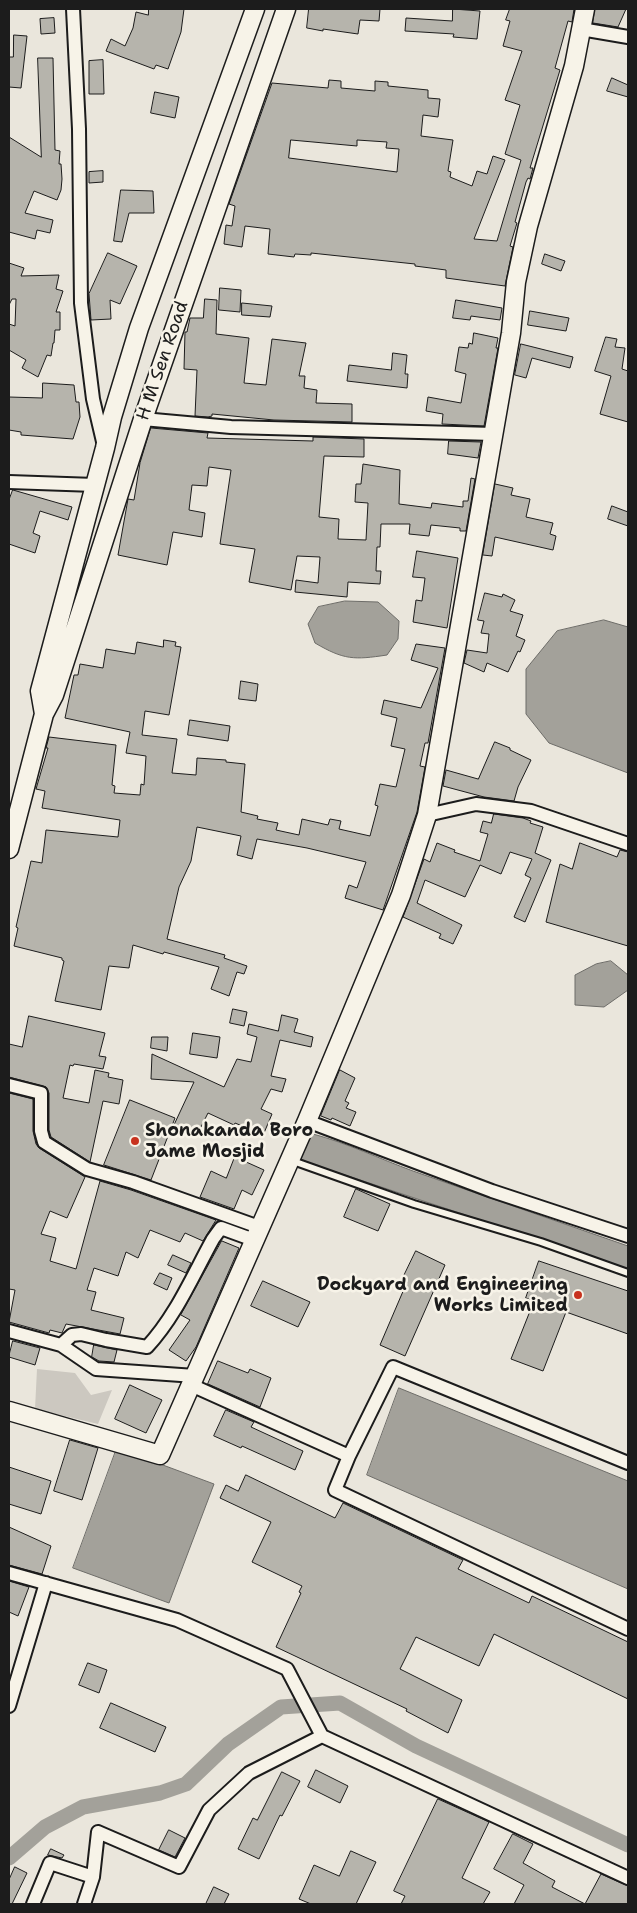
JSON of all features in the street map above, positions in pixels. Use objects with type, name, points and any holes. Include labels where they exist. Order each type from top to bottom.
[{"type":"street","points":[[73,9],[79,129],[81,303],[93,399],[103,455],[126,470]]},
{"type":"street","name":"H M Sen Road","points":[[44,714],[40,691],[112,417],[139,328],[255,9]]},
{"type":"street","name":"H M Sen Road","points":[[9,849],[44,714],[54,695],[143,419],[286,9]]},
{"type":"street","points":[[9,1411],[160,1455],[307,1121],[401,895],[427,814],[494,434],[511,332],[516,282],[528,226],[574,66],[585,9]]},
{"type":"street","points":[[581,29],[628,37]]},
{"type":"street","points":[[143,419],[231,427],[494,434]]},
{"type":"street","points":[[9,482],[95,485]]},
{"type":"street","points":[[427,814],[476,804],[531,811],[628,844]]},
{"type":"street","points":[[9,1085],[41,1092],[41,1131],[44,1142],[80,1166],[141,1184],[257,1234]]},
{"type":"street","points":[[307,1121],[492,1191],[628,1236]]},
{"type":"street","points":[[61,1346],[72,1335],[81,1334],[147,1347],[159,1334],[172,1314],[213,1239],[221,1228],[257,1234]]},
{"type":"street","points":[[9,1331],[61,1346],[96,1369],[193,1381],[349,1456]]},
{"type":"street","points":[[628,1463],[393,1367],[349,1456],[335,1490],[628,1629]]},
{"type":"street","points":[[9,1573],[177,1620],[287,1669],[322,1736],[628,1878]]},
{"type":"street","points":[[9,1706],[46,1583]]},
{"type":"street","points":[[84,1904],[93,1876],[98,1832],[179,1867],[209,1810],[249,1774],[322,1736]]},
{"type":"street","points":[[32,1904],[50,1863],[93,1876]]},
{"type":"lane","points":[[289,1160],[414,1204],[540,1242],[628,1273]]},
{"type":"shaded area","points":[[345,601],[378,602],[399,621],[398,639],[387,655],[366,658],[342,656],[315,643],[308,624],[318,607]]},
{"type":"shaded area","points":[[604,620],[628,627],[628,773],[549,743],[526,714],[526,669],[557,631]]},
{"type":"shaded area","points":[[611,961],[628,975],[628,990],[604,1007],[575,1005],[575,975],[596,964]]},
{"type":"shaded area","points":[[313,1134],[628,1246],[628,1269],[300,1160]]},
{"type":"shaded area","points":[[37,1369],[75,1373],[91,1395],[112,1390],[98,1424],[35,1409]]},
{"type":"shaded area","points":[[399,1388],[628,1481],[628,1589],[367,1475]]},
{"type":"shaded area","points":[[117,1448],[214,1484],[169,1603],[73,1568]]},
{"type":"building","points":[[149,9],[184,9],[181,32],[168,69],[156,65],[154,69],[106,51],[111,39],[125,46],[133,28],[136,12],[148,15]]},
{"type":"building","points":[[309,9],[380,9],[379,21],[360,20],[358,34],[323,29],[323,31],[307,28]]},
{"type":"building","points":[[453,9],[480,11],[477,39],[453,37],[454,34],[405,31],[406,18],[452,21]]},
{"type":"building","points":[[510,9],[574,9],[572,22],[568,21],[555,68],[560,70],[530,168],[533,168],[530,179],[528,178],[526,182],[515,222],[517,223],[510,246],[513,247],[505,286],[446,278],[446,270],[415,266],[415,264],[311,253],[311,255],[295,254],[294,257],[268,254],[270,229],[245,226],[242,247],[224,244],[226,225],[232,226],[235,206],[229,204],[272,83],[328,88],[329,80],[341,81],[341,88],[375,91],[375,81],[388,82],[388,86],[428,90],[428,98],[440,99],[438,117],[423,115],[421,136],[453,140],[448,171],[451,172],[450,177],[472,186],[477,171],[487,174],[493,156],[505,160],[474,239],[497,241],[521,160],[505,154],[520,105],[505,100],[522,51],[503,46],[510,21],[506,20]],"holes":[[[291,140],[357,146],[357,140],[387,142],[386,148],[399,149],[397,172],[289,158]]]},
{"type":"building","points":[[595,9],[626,9],[618,27],[593,23]]},
{"type":"building","points":[[54,18],[55,33],[41,34],[40,19]]},
{"type":"building","points":[[14,35],[27,36],[21,88],[9,87],[9,57],[13,57]]},
{"type":"building","points":[[38,58],[53,58],[55,150],[60,151],[59,164],[61,164],[62,179],[61,190],[57,200],[34,191],[25,213],[53,220],[50,233],[37,230],[35,239],[9,232],[9,137],[41,157]]},
{"type":"building","points":[[103,60],[104,94],[89,94],[89,61]]},
{"type":"building","points":[[612,78],[628,85],[628,97],[607,91]]},
{"type":"building","points":[[155,92],[179,97],[175,118],[151,113]]},
{"type":"building","points":[[103,171],[103,182],[89,183],[89,172]]},
{"type":"building","points":[[121,190],[153,191],[154,213],[129,213],[122,242],[114,241]]},
{"type":"building","points":[[108,253],[137,266],[120,304],[110,300],[111,319],[91,320],[89,294]]},
{"type":"building","points":[[545,254],[565,261],[561,271],[542,264]]},
{"type":"building","points":[[9,263],[24,268],[21,276],[59,275],[56,289],[63,291],[56,312],[60,312],[60,330],[55,330],[51,356],[47,355],[38,377],[22,368],[26,360],[9,350],[9,324],[15,326],[16,299],[12,299],[9,305]]},
{"type":"building","points":[[220,288],[241,290],[240,312],[219,310]]},
{"type":"building","points":[[205,299],[217,300],[216,334],[249,338],[244,383],[266,385],[272,339],[306,343],[299,376],[305,376],[304,388],[317,390],[316,403],[352,404],[352,422],[274,420],[212,414],[212,416],[208,417],[195,416],[197,370],[184,369],[185,332],[187,332],[190,318],[203,318]]},
{"type":"building","points":[[456,300],[502,308],[500,320],[471,316],[470,320],[453,318]]},
{"type":"building","points":[[242,303],[272,306],[270,317],[242,315]]},
{"type":"building","points":[[530,311],[569,318],[566,331],[528,325]]},
{"type":"building","points":[[474,333],[498,338],[496,348],[498,348],[484,426],[442,424],[443,414],[426,411],[428,397],[461,403],[466,374],[455,371],[459,347],[468,348],[469,343],[472,344]]},
{"type":"building","points":[[606,337],[617,339],[615,347],[625,348],[622,369],[628,371],[628,422],[600,414],[611,376],[595,371]]},
{"type":"building","points":[[521,344],[573,357],[570,368],[532,358],[526,378],[515,375]]},
{"type":"building","points":[[393,353],[407,355],[405,374],[408,374],[407,388],[347,381],[349,365],[391,370]]},
{"type":"building","points":[[43,383],[74,385],[76,402],[79,402],[80,417],[73,439],[21,435],[21,432],[9,430],[9,397],[42,398]]},
{"type":"building","points":[[151,428],[208,433],[207,438],[313,441],[313,437],[364,439],[364,457],[324,456],[319,517],[339,519],[338,539],[366,540],[368,503],[355,502],[356,484],[361,484],[363,464],[400,470],[399,504],[431,508],[432,503],[463,507],[463,501],[468,501],[471,478],[475,479],[466,531],[460,531],[460,528],[431,525],[429,536],[409,534],[410,524],[381,524],[380,547],[377,547],[376,571],[381,571],[380,584],[348,582],[347,597],[295,592],[296,580],[318,583],[320,557],[297,556],[291,590],[249,582],[255,549],[220,544],[231,470],[209,467],[207,486],[192,485],[189,510],[205,513],[202,537],[173,532],[167,565],[118,555],[128,499],[134,500],[140,463]]},
{"type":"building","points":[[449,441],[481,442],[478,458],[448,454]]},
{"type":"building","points":[[495,484],[513,488],[511,495],[530,499],[526,517],[553,523],[550,534],[556,536],[553,550],[495,537],[492,556],[483,555]]},
{"type":"building","points":[[13,490],[72,507],[68,520],[40,511],[33,533],[40,536],[35,553],[9,544],[9,500]]},
{"type":"building","points":[[612,506],[628,512],[628,526],[608,519]]},
{"type":"building","points":[[417,551],[458,558],[447,628],[413,622],[416,600],[422,601],[425,578],[413,577]]},
{"type":"building","points":[[485,593],[502,597],[503,594],[515,600],[510,611],[523,615],[516,636],[525,640],[508,672],[487,663],[484,672],[464,663],[467,650],[487,653],[489,634],[481,633],[484,621],[478,620]]},
{"type":"building","points":[[164,640],[176,642],[175,646],[181,647],[169,715],[145,711],[142,735],[177,739],[172,773],[196,775],[197,758],[226,760],[226,762],[245,764],[241,812],[258,816],[257,819],[278,823],[276,830],[299,835],[302,819],[328,825],[330,819],[341,821],[339,829],[370,836],[378,806],[375,805],[380,784],[396,787],[405,749],[391,746],[397,718],[381,714],[384,700],[421,708],[438,668],[411,660],[416,644],[445,648],[428,743],[425,743],[420,766],[425,767],[417,812],[383,910],[345,898],[349,885],[357,888],[366,862],[307,848],[257,839],[252,859],[237,855],[241,836],[197,827],[191,861],[179,887],[167,939],[225,955],[224,958],[247,966],[244,974],[237,972],[229,996],[211,989],[219,967],[133,945],[129,968],[109,966],[101,1010],[55,1001],[64,961],[62,958],[14,946],[18,928],[16,927],[31,861],[42,863],[46,830],[118,837],[120,820],[42,808],[45,791],[36,789],[48,748],[46,748],[49,737],[116,745],[112,785],[115,786],[114,793],[140,795],[141,784],[144,785],[146,756],[126,753],[130,732],[65,718],[74,675],[78,675],[80,664],[103,668],[106,649],[135,654],[137,642],[163,647]]},
{"type":"building","points":[[241,681],[258,684],[256,701],[239,699]]},
{"type":"building","points":[[190,720],[230,726],[228,741],[188,735]]},
{"type":"building","points":[[495,742],[531,760],[518,787],[514,801],[484,797],[443,786],[446,770],[478,779]]},
{"type":"building","points":[[494,814],[523,818],[531,821],[530,823],[543,827],[535,853],[551,860],[525,922],[514,917],[531,878],[525,875],[532,859],[510,852],[501,874],[480,865],[465,897],[425,880],[417,903],[462,925],[453,944],[439,938],[441,934],[403,917],[424,859],[430,862],[437,843],[455,850],[454,852],[480,861],[488,834],[480,832],[483,821],[491,823]]},
{"type":"building","points":[[580,843],[617,857],[620,850],[628,852],[628,946],[546,922],[560,864],[572,869]]},
{"type":"building","points":[[233,1009],[247,1012],[244,1026],[230,1023]]},
{"type":"building","points":[[282,1015],[298,1019],[294,1032],[313,1037],[311,1047],[280,1040],[271,1076],[286,1079],[282,1092],[271,1089],[261,1109],[272,1114],[264,1133],[248,1126],[247,1128],[235,1123],[234,1125],[208,1113],[196,1137],[173,1127],[194,1082],[151,1079],[152,1054],[224,1087],[237,1059],[251,1062],[257,1037],[247,1034],[249,1024],[278,1031]]},
{"type":"building","points":[[29,1016],[105,1033],[99,1056],[106,1057],[103,1069],[70,1065],[63,1098],[89,1103],[95,1070],[109,1073],[108,1077],[123,1080],[119,1104],[103,1101],[90,1162],[51,1137],[49,1130],[49,1093],[46,1087],[9,1077],[9,1044],[22,1047]]},
{"type":"building","points":[[193,1033],[220,1037],[217,1058],[190,1054]]},
{"type":"building","points":[[152,1037],[168,1037],[167,1051],[151,1048]]},
{"type":"building","points":[[340,1070],[355,1078],[345,1101],[349,1103],[346,1108],[356,1112],[350,1126],[332,1118],[331,1120],[321,1116]]},
{"type":"building","points":[[9,1093],[33,1099],[33,1131],[39,1148],[85,1177],[67,1218],[50,1211],[41,1234],[56,1238],[50,1261],[76,1269],[100,1181],[216,1220],[203,1241],[185,1233],[180,1242],[150,1230],[138,1258],[126,1252],[118,1276],[94,1268],[87,1290],[96,1292],[91,1310],[124,1318],[120,1334],[66,1324],[62,1333],[50,1330],[49,1333],[9,1322],[15,1290],[9,1289]]},
{"type":"building","points":[[130,1100],[175,1118],[151,1180],[104,1165]]},
{"type":"building","points":[[235,1157],[264,1170],[252,1195],[242,1190],[234,1209],[200,1197],[211,1171],[226,1178]]},
{"type":"building","points":[[356,1189],[390,1204],[378,1231],[344,1217]]},
{"type":"building","points":[[222,1241],[239,1248],[196,1347],[186,1361],[169,1350],[190,1320],[181,1315]]},
{"type":"building","points":[[416,1251],[445,1265],[405,1356],[380,1345],[407,1282],[402,1280]]},
{"type":"building","points":[[173,1255],[191,1263],[186,1273],[168,1265]]},
{"type":"building","name":"Dockyard and Engineering Works Limited","points":[[539,1261],[628,1291],[628,1334],[566,1312],[543,1371],[511,1359],[534,1301],[526,1298]]},
{"type":"building","points":[[160,1273],[172,1278],[167,1290],[154,1284]]},
{"type":"building","points":[[263,1281],[310,1302],[298,1327],[251,1306]]},
{"type":"building","points":[[13,1341],[40,1348],[35,1365],[9,1357]]},
{"type":"building","points":[[94,1345],[117,1350],[114,1362],[99,1361],[92,1357]]},
{"type":"building","points":[[218,1361],[248,1373],[250,1369],[271,1378],[260,1407],[208,1384]]},
{"type":"building","points":[[130,1385],[162,1400],[146,1433],[115,1419]]},
{"type":"building","points":[[226,1410],[254,1422],[251,1427],[303,1451],[295,1470],[242,1446],[241,1448],[214,1436]]},
{"type":"building","points":[[70,1440],[98,1448],[82,1500],[54,1491]]},
{"type":"building","points":[[9,1467],[51,1481],[41,1514],[9,1504]]},
{"type":"building","points":[[246,1475],[335,1518],[343,1503],[463,1560],[458,1569],[529,1603],[532,1596],[628,1642],[628,1699],[494,1634],[479,1666],[416,1637],[400,1669],[462,1700],[448,1733],[406,1711],[407,1709],[276,1647],[301,1593],[299,1592],[302,1586],[252,1562],[271,1522],[220,1498],[226,1485],[238,1491]]},
{"type":"building","points":[[9,1527],[51,1546],[42,1574],[9,1565]]},
{"type":"building","points":[[9,1581],[29,1587],[18,1616],[9,1612]]},
{"type":"building","points":[[88,1663],[107,1670],[99,1693],[79,1685]]},
{"type":"building","points":[[111,1703],[166,1727],[155,1752],[100,1728]]},
{"type":"building","points":[[316,1770],[348,1786],[340,1803],[308,1787]]},
{"type":"building","points":[[282,1772],[300,1781],[282,1816],[280,1815],[259,1859],[238,1849],[253,1818],[257,1820]]},
{"type":"building","points":[[438,1799],[489,1822],[462,1878],[490,1892],[483,1904],[401,1904],[405,1896],[394,1891]]},
{"type":"building","points":[[169,1830],[185,1838],[175,1857],[159,1850]]},
{"type":"building","points":[[513,1834],[533,1844],[523,1863],[555,1881],[552,1887],[585,1904],[514,1904],[524,1885],[494,1869]]},
{"type":"building","points":[[51,1849],[64,1855],[62,1858],[48,1855]]},
{"type":"building","points":[[351,1851],[376,1862],[356,1904],[311,1904],[299,1899],[314,1865],[339,1876]]},
{"type":"building","points":[[15,1867],[27,1873],[12,1904],[9,1904],[9,1880]]},
{"type":"building","points":[[601,1874],[628,1886],[628,1904],[585,1904]]},
{"type":"building","points":[[214,1887],[229,1894],[224,1904],[206,1904]]},
{"type":"waterway","points":[[9,1858],[45,1827],[83,1807],[160,1793],[186,1784],[228,1744],[281,1707],[340,1703],[416,1746],[628,1845]]},
{"type":"place","name":"Shonakanda Boro Jame Mosjid","points":[[135,1141]]},
{"type":"place","name":"Dockyard and Engineering Works Limited","points":[[578,1295]]}]
